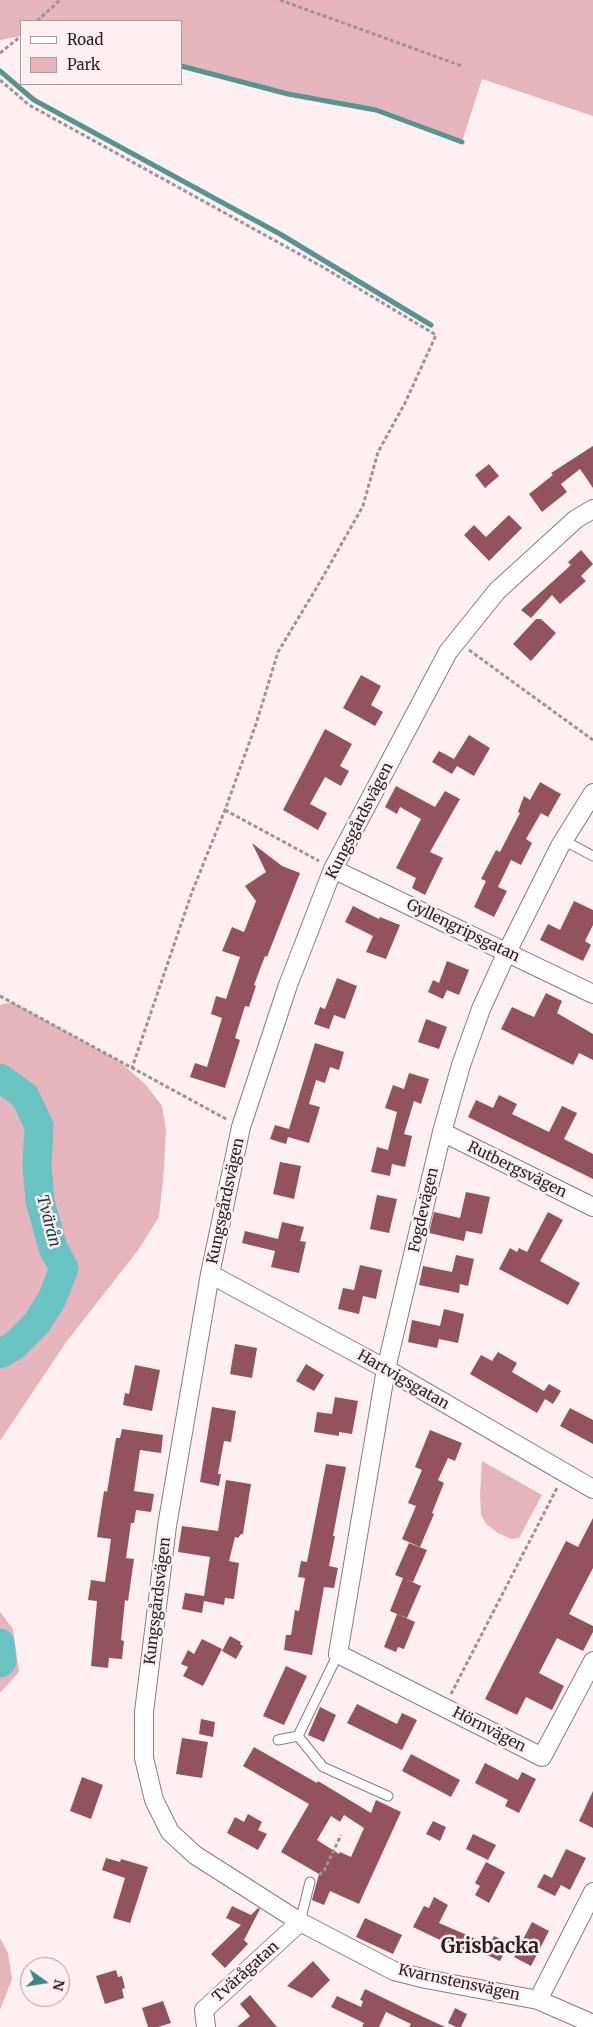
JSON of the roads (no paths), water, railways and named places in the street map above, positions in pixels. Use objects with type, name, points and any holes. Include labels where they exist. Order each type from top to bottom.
[{"type":"street","name":"Kungsgårdsvägen","points":[[300,1922],[195,1855],[170,1832],[154,1800],[144,1758],[144,1712],[167,1526],[210,1274],[242,1127],[288,985],[333,869],[448,652],[497,591],[576,519],[593,509]]},
{"type":"street","name":"Fogdevägen","points":[[338,1654],[386,1369],[442,1132],[461,1065],[481,1009],[507,952],[563,840],[593,793]]},
{"type":"street","name":"Gyllengripsgatan","points":[[333,869],[593,994]]},
{"type":"street","name":"Rutbergsvägen","points":[[442,1132],[593,1207]]},
{"type":"street","name":"Hartvigsgatan","points":[[210,1274],[386,1369],[593,1489]]},
{"type":"street","name":"Hörnvägen","points":[[338,1654],[542,1757],[593,1661]]},
{"type":"street","points":[[538,2000],[593,1892]]},
{"type":"street","name":"Kvarnstensvägen","points":[[300,1922],[394,1971],[426,1979],[538,2000],[593,2024]]},
{"type":"street","name":"Tvärågatan","points":[[206,2027],[204,2010],[300,1922]]},
{"type":"lane","points":[[563,840],[593,856]]},
{"type":"lane","points":[[298,1736],[338,1654]]},
{"type":"lane","points":[[278,1740],[298,1736]]},
{"type":"lane","points":[[298,1736],[323,1767],[388,1796]]},
{"type":"lane","points":[[300,1922],[310,1882]]},
{"type":"waterway","points":[[182,66],[288,94],[376,110],[462,142]]},
{"type":"waterway","points":[[0,71],[34,100],[280,234],[431,325]]},
{"type":"waterway","name":"Tvärån","points":[[0,1078],[25,1096],[39,1126],[37,1166],[40,1201],[53,1248],[64,1268],[52,1299],[37,1323],[14,1346],[0,1354]]},
{"type":"waterway","name":"Tvärån","points":[[0,1643],[2,1661],[0,1663]]},
{"type":"district","name":"Grisbacka","points":[[490,1947]]}]
